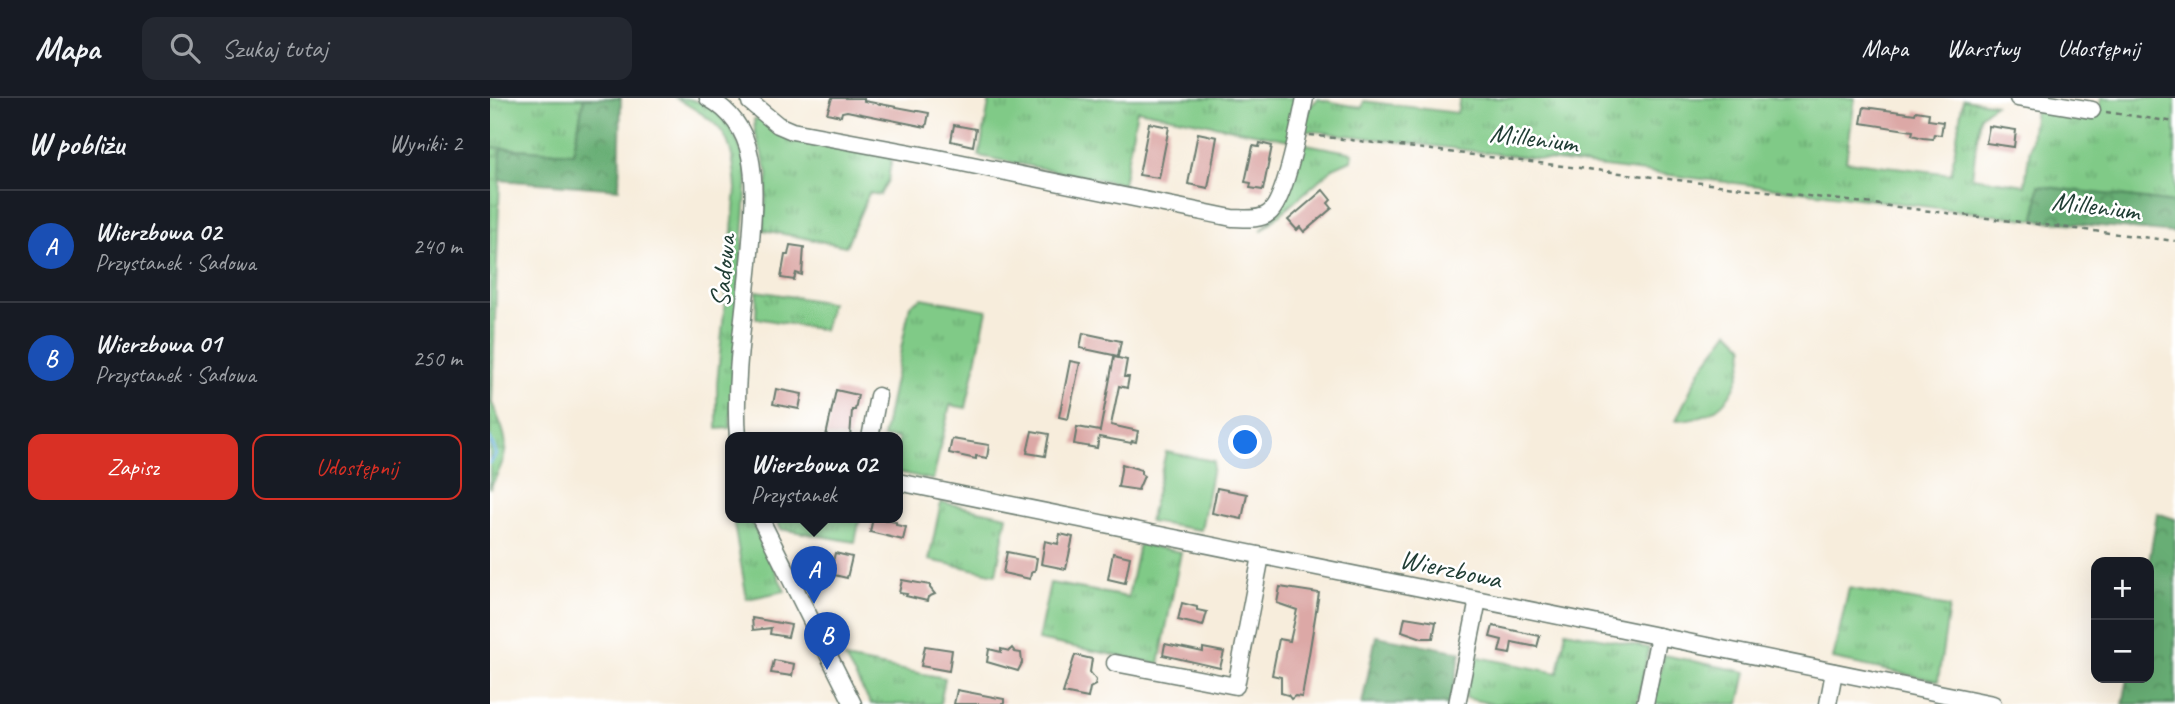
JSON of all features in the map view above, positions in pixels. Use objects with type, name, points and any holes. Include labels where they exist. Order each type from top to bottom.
[{"type":"street","points":[[708,98],[729,114],[752,100],[778,125],[792,131],[1231,218],[1251,219],[1265,216],[1276,205],[1298,133],[1305,98]]},
{"type":"street","points":[[2018,98],[2092,110]]},
{"type":"street","name":"Sadowa","points":[[729,114],[741,130],[747,146],[754,187],[737,402],[738,432]]},
{"type":"street","points":[[871,432],[878,396]]},
{"type":"street","name":"Wierzbowa","points":[[903,483],[1993,704]]},
{"type":"street","points":[[762,523],[853,704]]},
{"type":"street","points":[[1115,663],[1236,686],[1261,556]]},
{"type":"street","points":[[1457,704],[1478,600]]},
{"type":"street","points":[[1645,704],[1659,636]]},
{"type":"street","points":[[1828,704],[1834,671]]},
{"type":"path","points":[[2092,110],[2175,122]]},
{"type":"path","name":"Millenium","points":[[1298,133],[2175,241]]},
{"type":"green space","points":[[490,98],[584,98],[573,153],[490,147]]},
{"type":"green space","points":[[584,98],[621,98],[619,189],[499,180],[501,148],[573,153]]},
{"type":"green space","points":[[676,98],[706,105],[717,113],[735,136],[745,164],[747,179],[730,428],[717,429],[717,384],[736,189],[732,155],[728,143],[715,124]]},
{"type":"green space","points":[[990,98],[1298,98],[1289,140],[1137,110],[1123,184],[979,156]]},
{"type":"green space","points":[[1460,98],[1855,98],[1846,161],[1951,174],[1963,99],[1995,104],[1980,116],[1972,177],[2025,185],[2035,109],[2098,116],[2101,98],[2175,98],[2175,203],[2039,186],[2035,220],[1304,130],[1309,107],[1318,99],[1362,108],[1364,101],[1457,113]]},
{"type":"green space","points":[[762,118],[892,156],[888,180],[880,195],[869,193],[846,246],[763,230],[768,174],[755,132],[754,119]]},
{"type":"green space","points":[[1301,143],[1353,153],[1351,160],[1333,168],[1261,231],[1283,205]]},
{"type":"green space","points":[[490,147],[501,148],[492,403],[506,446],[502,464],[490,489]]},
{"type":"green space","points":[[2039,186],[2175,203],[2175,233],[2035,220]]},
{"type":"green space","points":[[757,291],[831,303],[824,330],[756,318]]},
{"type":"green space","points":[[922,298],[987,310],[966,408],[950,405],[933,480],[903,473],[903,432],[884,432],[910,305]]},
{"type":"green space","points":[[1729,331],[1744,346],[1734,388],[1717,408],[1706,414],[1676,420],[1700,370]]},
{"type":"green space","points":[[1166,452],[1214,461],[1201,530],[1149,522]]},
{"type":"green space","points":[[941,502],[1007,516],[996,574],[929,560]]},
{"type":"green space","points":[[2157,513],[2175,519],[2175,704],[2123,704],[2127,683],[2154,683],[2154,557],[2150,557]]},
{"type":"green space","points":[[734,523],[752,523],[785,591],[747,599]]},
{"type":"green space","points":[[778,523],[859,523],[855,542],[781,529]]},
{"type":"green space","points":[[1139,544],[1181,552],[1159,664],[1038,640],[1050,583],[1128,597]]},
{"type":"green space","points":[[1849,588],[1949,607],[1938,681],[1833,659]]},
{"type":"green space","points":[[1566,631],[1649,648],[1637,704],[1493,704],[1465,698],[1473,656],[1558,673]]},
{"type":"green space","points":[[1376,636],[1461,652],[1450,704],[1362,704]]},
{"type":"green space","points":[[1664,655],[1746,672],[1739,704],[1653,704]]},
{"type":"green space","points":[[845,659],[945,678],[940,704],[871,704]]},
{"type":"building","points":[[832,98],[864,98],[864,101],[929,113],[926,127],[847,111],[842,112],[841,116],[827,113]]},
{"type":"building","points":[[1864,107],[1915,114],[1916,111],[1929,113],[1928,120],[1943,122],[1941,135],[1934,134],[1933,139],[1923,138],[1912,135],[1913,131],[1861,123]]},
{"type":"building","points":[[1149,123],[1169,127],[1159,178],[1139,175]]},
{"type":"building","points":[[954,125],[976,129],[973,146],[951,141]]},
{"type":"building","points":[[1989,126],[2016,130],[2014,147],[1986,143]]},
{"type":"building","points":[[1198,133],[1217,137],[1208,188],[1188,184]]},
{"type":"building","points":[[1260,143],[1272,146],[1263,190],[1250,188],[1251,183],[1245,182],[1253,146],[1259,147]]},
{"type":"building","points":[[1323,190],[1331,200],[1328,203],[1332,208],[1304,232],[1300,227],[1297,230],[1288,220]]},
{"type":"building","points":[[790,245],[804,247],[802,275],[796,273],[794,280],[781,278],[785,255],[788,255]]},
{"type":"building","points":[[1083,333],[1121,341],[1118,356],[1080,348]]},
{"type":"building","points":[[1114,357],[1127,360],[1124,377],[1129,377],[1127,388],[1119,386],[1111,425],[1138,431],[1136,442],[1099,437],[1097,448],[1074,444],[1077,427],[1100,431]]},
{"type":"building","points":[[1070,361],[1080,363],[1068,419],[1059,417]]},
{"type":"building","points":[[776,389],[802,394],[799,409],[773,404]]},
{"type":"building","points":[[836,390],[858,395],[855,410],[852,410],[850,432],[827,432]]},
{"type":"building","points":[[1032,431],[1049,434],[1045,456],[1027,453]]},
{"type":"building","points":[[952,439],[989,445],[987,458],[976,456],[976,459],[949,453]]},
{"type":"building","points":[[1122,464],[1141,470],[1144,476],[1138,490],[1118,487]]},
{"type":"building","points":[[1217,488],[1247,494],[1242,519],[1212,513]]},
{"type":"building","points":[[872,523],[896,523],[906,527],[903,540],[870,532]]},
{"type":"building","points":[[1060,534],[1073,537],[1066,569],[1041,564],[1045,541],[1058,544]]},
{"type":"building","points":[[1007,552],[1037,558],[1030,579],[1003,573]]},
{"type":"building","points":[[835,553],[852,557],[847,578],[830,574]]},
{"type":"building","points":[[1113,553],[1130,557],[1125,583],[1108,579]]},
{"type":"building","points":[[902,580],[930,585],[935,594],[928,597],[927,601],[906,596],[907,594],[899,593]]},
{"type":"building","points":[[1280,587],[1319,593],[1302,697],[1295,696],[1291,699],[1281,693],[1281,677],[1272,675],[1279,639],[1290,641],[1297,610],[1277,603]]},
{"type":"building","points":[[1182,603],[1207,612],[1203,626],[1178,620]]},
{"type":"building","points":[[1405,617],[1436,622],[1433,638],[1422,638],[1402,631]]},
{"type":"building","points":[[752,618],[791,625],[788,637],[770,634],[771,628],[753,630]]},
{"type":"building","points":[[1493,626],[1540,636],[1537,647],[1512,642],[1510,654],[1499,652],[1502,640],[1490,637]]},
{"type":"building","points":[[1165,644],[1203,652],[1203,648],[1224,652],[1220,668],[1163,655]]},
{"type":"building","points":[[925,646],[952,650],[949,671],[921,666]]},
{"type":"building","points":[[1012,648],[1021,653],[1022,663],[1018,671],[987,662],[989,649],[1001,652],[1001,649],[1009,651]]},
{"type":"building","points":[[1075,655],[1092,659],[1090,672],[1096,680],[1095,685],[1090,688],[1088,698],[1063,693]]},
{"type":"building","points":[[774,660],[794,664],[792,676],[771,673]]},
{"type":"building","points":[[957,690],[1004,699],[1004,704],[954,704]]},
{"type":"waterway","points":[[490,438],[496,454],[490,463]]},
{"type":"place","name":"Wierzbowa 02","points":[[814,604]]},
{"type":"place","name":"Wierzbowa 01","points":[[827,670]]}]
